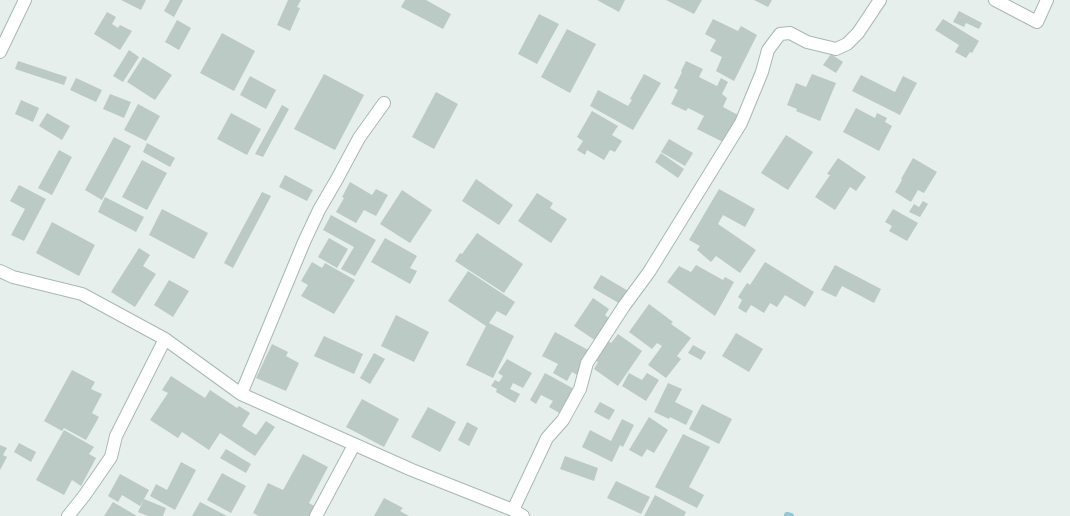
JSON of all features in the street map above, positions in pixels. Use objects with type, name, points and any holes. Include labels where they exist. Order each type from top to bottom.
[{"type":"street","points":[[0,52],[25,0]]},
{"type":"street","points":[[0,271],[13,277],[82,294],[165,339],[241,394],[440,482],[518,513],[547,438],[563,420],[580,390],[587,364],[624,306],[649,272],[741,123],[762,72],[768,50],[780,34],[790,33],[807,42],[836,49],[847,44],[858,33],[880,0]]},
{"type":"street","points":[[995,0],[1037,22],[1047,0]]},
{"type":"street","points":[[241,394],[316,216],[359,138],[384,103]]},
{"type":"street","points":[[68,516],[112,457],[116,436],[165,339]]},
{"type":"street","points":[[316,516],[354,445]]},
{"type":"building","points":[[121,0],[146,0],[141,10]]},
{"type":"building","points":[[170,0],[183,0],[174,17],[164,11]]},
{"type":"building","points":[[288,0],[301,0],[297,7],[300,8],[290,31],[277,25]]},
{"type":"building","points":[[405,0],[426,0],[451,14],[443,29],[401,7]]},
{"type":"building","points":[[597,0],[625,0],[619,12]]},
{"type":"building","points":[[666,0],[702,0],[694,14]]},
{"type":"building","points":[[754,0],[772,0],[768,7]]},
{"type":"building","points":[[959,11],[982,23],[979,29],[966,23],[964,27],[953,22]]},
{"type":"building","points":[[107,12],[116,17],[112,24],[118,28],[120,25],[132,31],[120,50],[94,34]]},
{"type":"building","points":[[539,14],[559,24],[537,64],[518,54]]},
{"type":"building","points":[[713,19],[738,31],[741,26],[757,35],[734,81],[716,71],[722,57],[710,51],[716,40],[705,34]]},
{"type":"building","points":[[943,19],[979,41],[972,53],[970,52],[966,58],[955,52],[959,45],[935,30]]},
{"type":"building","points":[[177,20],[191,28],[179,50],[165,42]]},
{"type":"building","points":[[567,29],[596,44],[570,93],[541,77]]},
{"type":"building","points":[[222,33],[255,51],[234,91],[200,73]]},
{"type":"building","points":[[129,50],[139,57],[123,82],[113,76]]},
{"type":"building","points":[[831,54],[843,62],[836,73],[823,65]]},
{"type":"building","points":[[143,57],[172,75],[155,100],[127,82]]},
{"type":"building","points":[[18,61],[67,77],[64,85],[15,69]]},
{"type":"building","points":[[686,61],[703,69],[699,77],[717,86],[721,78],[728,82],[722,94],[727,98],[723,107],[738,115],[723,142],[697,129],[704,116],[688,108],[686,111],[671,104],[678,90],[674,88]]},
{"type":"building","points":[[324,74],[364,95],[335,150],[294,129]]},
{"type":"building","points":[[644,74],[661,83],[633,130],[590,106],[598,90],[628,106],[632,100],[630,99]]},
{"type":"building","points":[[812,74],[836,83],[820,121],[796,111],[797,109],[787,105],[796,83],[806,87]]},
{"type":"building","points":[[861,75],[895,92],[903,76],[917,83],[900,115],[852,91]]},
{"type":"building","points":[[250,76],[276,90],[266,109],[240,95]]},
{"type":"building","points":[[76,78],[102,90],[96,102],[70,90]]},
{"type":"building","points":[[436,92],[458,104],[434,149],[412,137]]},
{"type":"building","points":[[110,94],[131,102],[124,118],[103,109]]},
{"type":"building","points":[[21,100],[39,108],[33,122],[15,114]]},
{"type":"building","points":[[138,104],[160,116],[146,141],[124,130]]},
{"type":"building","points":[[282,105],[289,109],[263,157],[255,154]]},
{"type":"building","points":[[856,108],[875,118],[877,113],[887,118],[885,122],[892,126],[879,151],[843,132]]},
{"type":"building","points":[[592,111],[618,126],[612,135],[622,141],[615,152],[610,150],[604,160],[587,150],[585,155],[577,150],[583,141],[577,137]]},
{"type":"building","points":[[47,113],[70,126],[62,140],[39,126]]},
{"type":"building","points":[[231,113],[261,129],[247,155],[217,139]]},
{"type":"building","points":[[786,135],[813,152],[788,190],[761,173]]},
{"type":"building","points":[[114,137],[131,146],[102,200],[85,190]]},
{"type":"building","points":[[669,139],[693,153],[685,166],[661,152]]},
{"type":"building","points":[[147,143],[175,158],[170,167],[143,152]]},
{"type":"building","points":[[59,150],[72,157],[52,195],[38,188]]},
{"type":"building","points":[[661,153],[684,169],[678,178],[655,162]]},
{"type":"building","points":[[838,158],[866,177],[856,191],[850,187],[835,210],[815,197],[830,175],[827,174]]},
{"type":"building","points":[[913,158],[937,172],[924,193],[918,190],[911,202],[895,192]]},
{"type":"building","points":[[142,160],[167,173],[147,210],[122,197]]},
{"type":"building","points":[[285,175],[313,190],[307,201],[279,187]]},
{"type":"building","points":[[476,179],[513,205],[499,225],[462,201]]},
{"type":"building","points":[[350,182],[372,195],[376,189],[388,195],[376,216],[364,210],[356,223],[336,212],[344,198],[342,197]]},
{"type":"building","points":[[19,185],[46,199],[24,241],[11,235],[25,209],[10,201]]},
{"type":"building","points":[[719,189],[755,209],[745,227],[723,215],[718,224],[756,250],[740,273],[716,256],[711,262],[697,250],[700,246],[689,240]]},
{"type":"building","points":[[402,190],[432,210],[410,243],[380,224]]},
{"type":"building","points":[[262,192],[271,196],[233,268],[224,263]]},
{"type":"building","points":[[537,193],[553,203],[550,208],[567,219],[551,243],[518,221]]},
{"type":"building","points":[[105,197],[144,217],[136,232],[98,212]]},
{"type":"building","points":[[923,201],[928,204],[920,217],[909,212],[914,204],[919,207]]},
{"type":"building","points":[[162,209],[208,233],[194,259],[149,235]]},
{"type":"building","points":[[893,209],[918,223],[907,241],[889,231],[892,226],[885,222]]},
{"type":"building","points":[[331,215],[376,240],[355,276],[341,269],[354,247],[323,230]]},
{"type":"building","points":[[52,222],[95,245],[79,276],[36,253]]},
{"type":"building","points":[[477,233],[523,264],[504,293],[455,261]]},
{"type":"building","points":[[329,238],[348,249],[337,268],[318,257]]},
{"type":"building","points":[[385,238],[417,256],[410,268],[417,271],[410,284],[371,262]]},
{"type":"building","points":[[139,248],[150,255],[143,266],[156,274],[135,307],[111,292]]},
{"type":"building","points":[[312,262],[322,268],[325,263],[355,280],[334,314],[301,296],[308,285],[301,281]]},
{"type":"building","points":[[765,262],[814,292],[805,307],[785,295],[777,307],[770,303],[764,313],[751,305],[746,313],[738,308],[742,300],[738,297],[747,283],[750,285]]},
{"type":"building","points":[[696,265],[723,280],[725,277],[734,282],[715,316],[667,282],[679,266],[691,272]]},
{"type":"building","points":[[835,265],[881,289],[874,303],[842,286],[836,297],[821,290]]},
{"type":"building","points":[[468,271],[515,302],[506,316],[497,311],[489,323],[514,336],[493,378],[466,365],[486,326],[448,301]]},
{"type":"building","points":[[601,275],[630,292],[622,305],[593,288]]},
{"type":"building","points":[[169,280],[189,291],[173,317],[154,305]]},
{"type":"building","points":[[593,298],[609,309],[605,315],[611,320],[596,341],[574,326]]},
{"type":"building","points":[[649,304],[673,322],[671,324],[691,338],[677,356],[681,359],[666,378],[648,365],[662,346],[657,343],[652,349],[629,332]]},
{"type":"building","points":[[396,315],[429,332],[414,362],[381,346]]},
{"type":"building","points":[[555,332],[590,351],[577,375],[572,372],[567,381],[553,373],[558,364],[542,356]]},
{"type":"building","points":[[736,333],[763,349],[749,372],[722,356]]},
{"type":"building","points":[[618,334],[642,351],[618,386],[594,369],[598,362],[592,358],[605,339],[611,343]]},
{"type":"building","points":[[324,336],[363,354],[354,374],[314,356]]},
{"type":"building","points":[[272,344],[288,352],[286,356],[299,363],[286,391],[256,378]]},
{"type":"building","points":[[693,345],[706,352],[701,360],[688,353]]},
{"type":"building","points":[[374,353],[385,359],[370,384],[360,378]]},
{"type":"building","points":[[507,359],[532,373],[523,388],[513,383],[510,389],[520,394],[515,403],[496,392],[497,389],[491,386],[495,380],[499,382],[503,376],[498,373]]},
{"type":"building","points":[[72,370],[95,382],[91,389],[102,394],[92,413],[99,417],[86,440],[64,428],[62,431],[44,421]]},
{"type":"building","points":[[545,373],[576,390],[561,414],[549,407],[553,401],[541,395],[536,404],[530,400]]},
{"type":"building","points":[[629,373],[642,380],[647,373],[659,380],[646,401],[622,386]]},
{"type":"building","points":[[171,376],[205,398],[210,390],[237,408],[239,406],[250,413],[242,426],[256,435],[266,421],[275,427],[255,456],[220,433],[209,450],[182,432],[178,438],[150,420],[168,393],[162,390]]},
{"type":"building","points":[[668,383],[682,389],[675,402],[693,411],[686,425],[670,417],[669,419],[654,412]]},
{"type":"building","points":[[362,399],[399,419],[384,447],[346,427]]},
{"type":"building","points":[[600,402],[615,410],[609,420],[594,412]]},
{"type":"building","points":[[702,404],[732,419],[719,444],[689,429]]},
{"type":"building","points":[[428,407],[456,422],[440,452],[411,437]]},
{"type":"building","points":[[649,417],[668,430],[654,453],[647,449],[642,457],[629,450]]},
{"type":"building","points":[[622,419],[634,425],[623,447],[620,445],[612,462],[582,447],[590,430],[611,441]]},
{"type":"building","points":[[467,422],[478,428],[469,446],[458,440]]},
{"type":"building","points":[[64,430],[94,447],[89,454],[96,458],[81,486],[72,480],[64,495],[36,480]]},
{"type":"building","points":[[683,434],[710,447],[689,487],[704,495],[697,508],[655,487]]},
{"type":"building","points":[[19,443],[36,452],[31,462],[14,452]]},
{"type":"building","points":[[0,445],[7,448],[3,455],[7,457],[0,470]]},
{"type":"building","points":[[226,449],[251,464],[246,473],[220,458]]},
{"type":"building","points":[[303,454],[328,467],[309,503],[314,506],[309,516],[259,516],[253,513],[268,483],[283,490]]},
{"type":"building","points":[[565,456],[598,468],[594,481],[560,469]]},
{"type":"building","points":[[181,462],[196,470],[175,510],[150,496],[156,484],[167,490]]},
{"type":"building","points":[[222,473],[246,486],[231,513],[207,500]]},
{"type":"building","points":[[120,474],[149,490],[140,506],[122,495],[118,502],[108,496]]},
{"type":"building","points":[[616,481],[650,497],[641,514],[607,498]]},
{"type":"building","points":[[655,495],[686,512],[684,516],[644,516]]},
{"type":"building","points":[[384,498],[403,508],[400,511],[409,516],[374,516]]},
{"type":"building","points":[[144,499],[166,508],[163,516],[148,516],[138,512]]},
{"type":"building","points":[[113,502],[137,516],[104,516]]},
{"type":"building","points":[[200,502],[227,516],[192,516]]},
{"type":"waterway","points":[[787,515],[791,516]]}]
